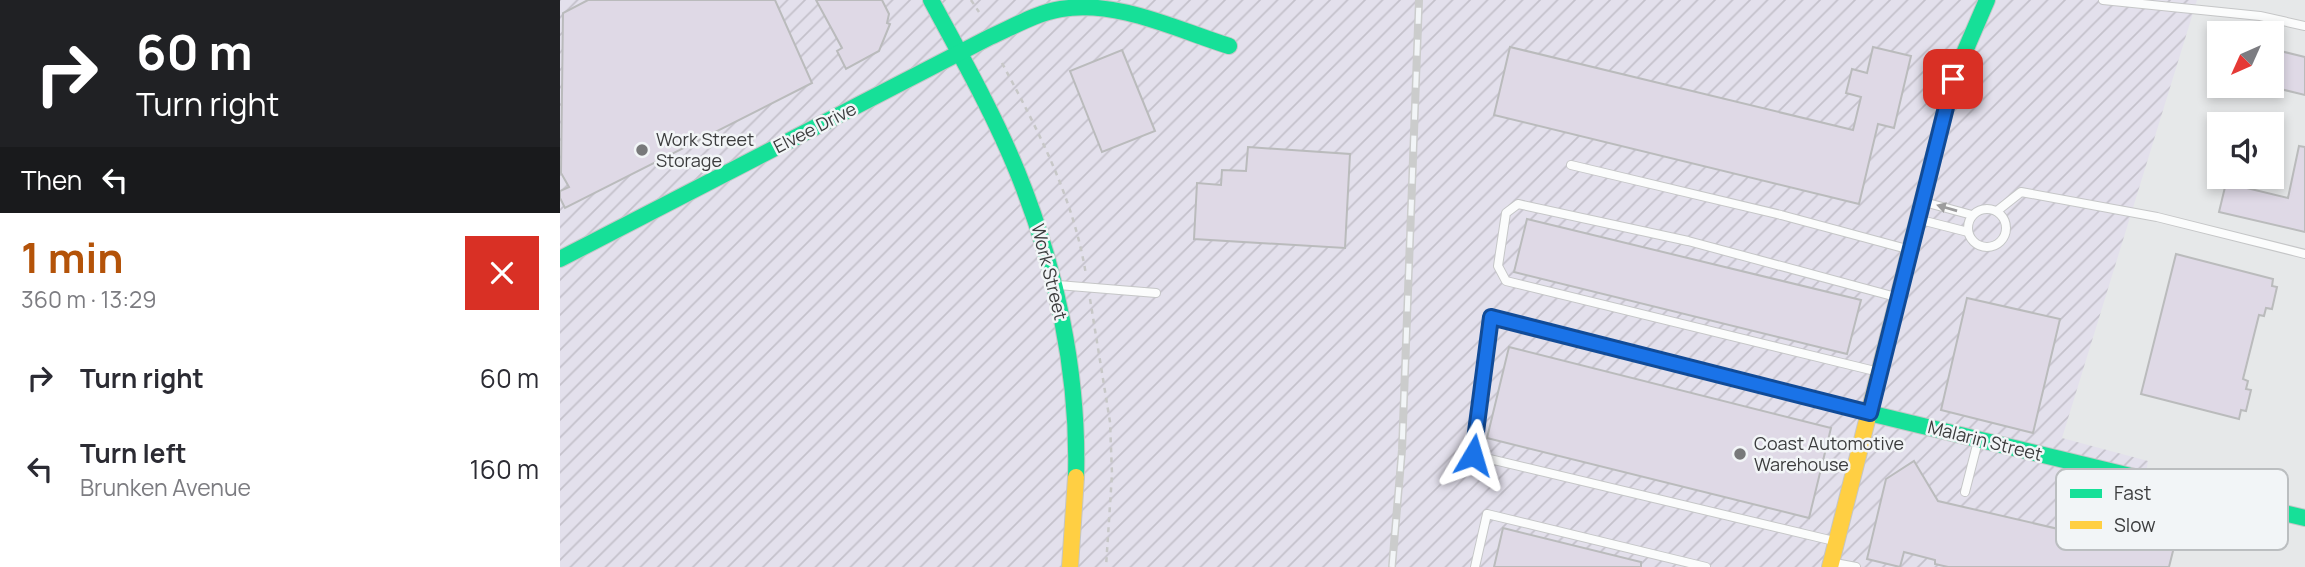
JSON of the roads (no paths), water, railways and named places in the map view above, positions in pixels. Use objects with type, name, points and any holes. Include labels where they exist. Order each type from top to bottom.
[{"type":"street","name":"Work Street","points":[[931,0],[1001,133],[1035,218],[1053,285],[1071,376],[1076,456],[1070,567]]},
{"type":"street","points":[[1831,565],[1953,79],[1987,0]]},
{"type":"street","name":"Elvee Drive","points":[[560,259],[958,54],[1028,20],[1059,9],[1090,7],[1119,12],[1229,46]]},
{"type":"street","name":"Malarin Street","points":[[1870,413],[2100,469]]},
{"type":"lane","points":[[2103,0],[2260,16],[2305,26]]},
{"type":"lane","points":[[1571,165],[1781,215],[1910,250]]},
{"type":"lane","points":[[1968,232],[1972,215],[1981,209],[1997,211],[2021,192],[2157,217],[2305,254]]},
{"type":"lane","points":[[1922,201],[1972,215]]},
{"type":"lane","points":[[1880,372],[1506,281],[1498,266],[1506,213],[1518,204],[1531,206],[1688,241],[1898,298]]},
{"type":"lane","points":[[1918,219],[1968,232],[1980,246],[1998,244],[2006,227],[1997,211]]},
{"type":"lane","points":[[1053,285],[1156,293]]},
{"type":"lane","points":[[1837,542],[1473,455],[1491,317],[1870,413]]},
{"type":"lane","points":[[1965,492],[1979,439]]},
{"type":"lane","points":[[1475,567],[1488,514],[1706,567]]},
{"type":"lane","points":[[1831,565],[1856,567]]},
{"type":"railway","points":[[1392,567],[1402,450],[1419,0]]},
{"type":"place","name":"Work Street Storage","points":[[642,150]]},
{"type":"place","name":"Coast Automotive Warehouse","points":[[1740,454]]}]
